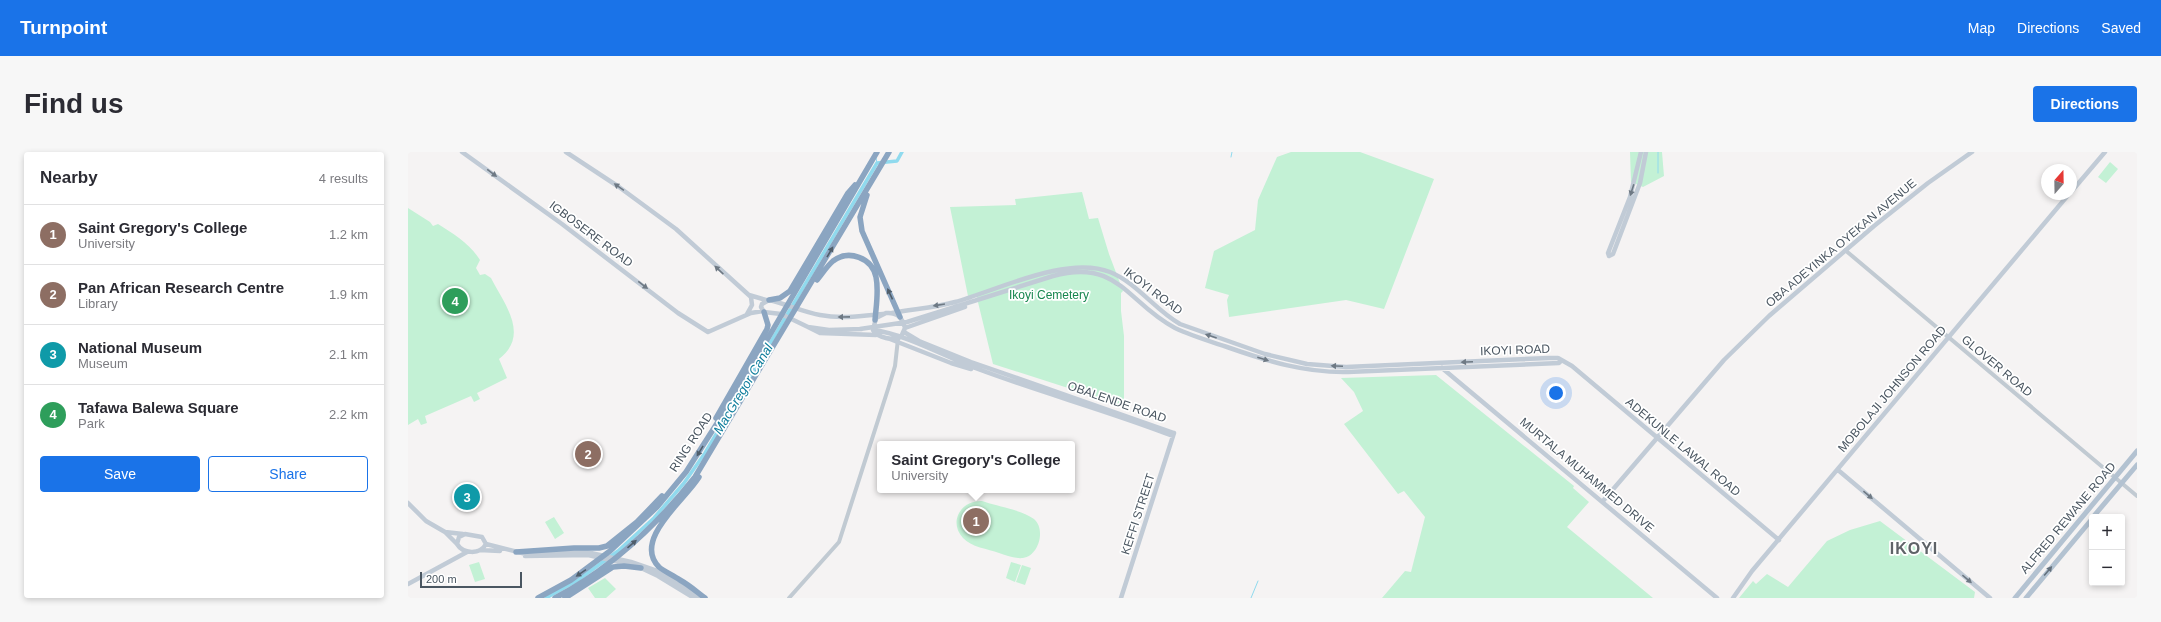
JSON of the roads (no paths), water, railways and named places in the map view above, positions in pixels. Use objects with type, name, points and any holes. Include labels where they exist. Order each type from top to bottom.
[{"type":"highway","name":"RING ROAD","points":[[538,598],[571,580],[595,564],[643,521],[675,486],[698,455],[877,152]]},
{"type":"highway","name":"RING ROAD","points":[[555,598],[596,572],[641,536],[674,503],[704,465],[890,152]]},
{"type":"highway","points":[[768,300],[780,298],[786,294],[803,269],[848,193],[865,174]]},
{"type":"highway","points":[[874,179],[861,208],[860,217],[864,239],[899,314]]},
{"type":"highway","points":[[809,289],[833,261],[843,256],[852,255],[862,258],[872,266],[877,279],[875,317]]},
{"type":"highway","points":[[712,430],[720,410],[768,326],[763,311]]},
{"type":"highway","points":[[704,465],[702,472],[689,492],[661,524],[651,540],[650,549],[656,563],[662,569],[681,580],[705,598]]},
{"type":"highway","points":[[516,552],[562,548],[599,548],[607,546],[675,486]]},
{"type":"highway","points":[[565,598],[608,570],[619,566],[640,568]]},
{"type":"main road","name":"IGBOSERE ROAD","points":[[462,152],[568,229],[678,313],[708,332]]},
{"type":"main road","points":[[566,152],[619,187],[676,230],[749,295],[753,300],[746,315]]},
{"type":"main road","points":[[1641,152],[1635,181],[1608,253],[1609,256],[1614,254],[1635,199],[1646,152]]},
{"type":"main road","name":"OBA ADEYINKA OYEKAN AVENUE","points":[[1603,501],[1656,438],[1736,348],[1792,295],[1928,183],[1972,152]]},
{"type":"main road","points":[[2077,185],[2104,152]]},
{"type":"main road","name":"MOBOLAJI JOHNSON ROAD","points":[[1733,598],[1779,540],[2064,200]]},
{"type":"main road","name":"IKOYI ROAD","points":[[899,314],[953,303],[1057,269],[1083,266],[1101,269],[1122,278],[1164,315],[1180,324],[1280,359],[1337,367],[1439,363],[1558,361]]},
{"type":"main road","name":"IKOYI ROAD","points":[[860,329],[899,324],[1061,274],[1078,271],[1092,272],[1118,282],[1175,327],[1199,338],[1282,365],[1314,371],[1339,372],[1443,369],[1558,361]]},
{"type":"main road","points":[[749,295],[799,309],[837,317],[875,317],[883,314],[899,314],[904,330]]},
{"type":"main road","points":[[763,311],[762,304],[768,300]]},
{"type":"main road","points":[[898,340],[904,330],[960,310],[971,302]]},
{"type":"main road","name":"OBALENDE ROAD","points":[[708,332],[746,315],[763,311],[781,314],[808,327],[819,329],[860,329],[896,335],[979,370],[1173,436]]},
{"type":"main road","points":[[875,317],[873,330],[877,335]]},
{"type":"main road","points":[[808,327],[820,333],[877,335]]},
{"type":"main road","name":"OBALENDE ROAD","points":[[904,330],[919,340],[971,362],[1174,433],[1173,436]]},
{"type":"main road","name":"OBALENDE ROAD","points":[[877,335],[898,340],[951,363],[979,370]]},
{"type":"main road","name":"ADEKUNLE LAWAL ROAD","points":[[1558,361],[1575,369],[1779,540]]},
{"type":"main road","name":"MURTALA MUHAMMED DRIVE","points":[[1439,363],[1443,369],[1603,501],[1717,598]]},
{"type":"main road","points":[[1453,377],[1452,372],[1455,368]]},
{"type":"main road","name":"KEFFI STREET","points":[[1121,598],[1173,436]]},
{"type":"main road","name":"ALFRED REWANE ROAD","points":[[2014,598],[2137,451]]},
{"type":"main road","name":"ALFRED REWANE ROAD","points":[[2096,514],[2137,465]]},
{"type":"main road","points":[[1838,470],[1990,598]]},
{"type":"main road","points":[[408,503],[426,521],[445,532],[457,545],[467,552]]},
{"type":"main road","name":"ALFRED REWANE ROAD","points":[[2026,598],[2089,523]]},
{"type":"main road","points":[[2076,524],[2081,532]]},
{"type":"main road","points":[[445,532],[482,537],[486,544],[516,552],[536,554],[572,551],[599,555],[640,568],[658,576],[694,598]]},
{"type":"main road","points":[[450,561],[459,537],[465,534]]},
{"type":"main road","points":[[480,550],[486,544]]},
{"type":"main road","points":[[2056,547],[2062,554]]},
{"type":"main road","points":[[408,584],[467,552],[480,550],[490,549],[532,557],[575,554],[599,555]]},
{"type":"main road","points":[[618,561],[643,565],[660,572],[700,598]]},
{"type":"street","name":"GLOVER ROAD","points":[[1845,250],[2137,496]]},
{"type":"street","points":[[789,598],[839,542],[895,366],[898,340]]},
{"type":"waterway","name":"MacGregor Canal","points":[[546,598],[578,580],[618,551],[654,518],[684,483],[705,453],[877,163],[897,161],[902,152]]},
{"type":"waterway","points":[[1231,157],[1232,152]]},
{"type":"waterway","points":[[1658,152],[1658,173]]},
{"type":"waterway","name":"MacGregor Canal","points":[[876,158],[877,163]]},
{"type":"waterway","points":[[1251,598],[1258,581]]},
{"type":"place","name":"Tafawa Balewa Square","points":[[455,301]]},
{"type":"place","name":"Pan African Research Centre","points":[[588,454]]},
{"type":"place","name":"National Museum","points":[[467,497]]},
{"type":"place","name":"Saint Gregory's College","points":[[976,521]]},
{"type":"district","name":"IKOYI","points":[[1914,548]]},
{"type":"park label","name":"Ikoyi Cemetery","points":[[1049,295]]}]
